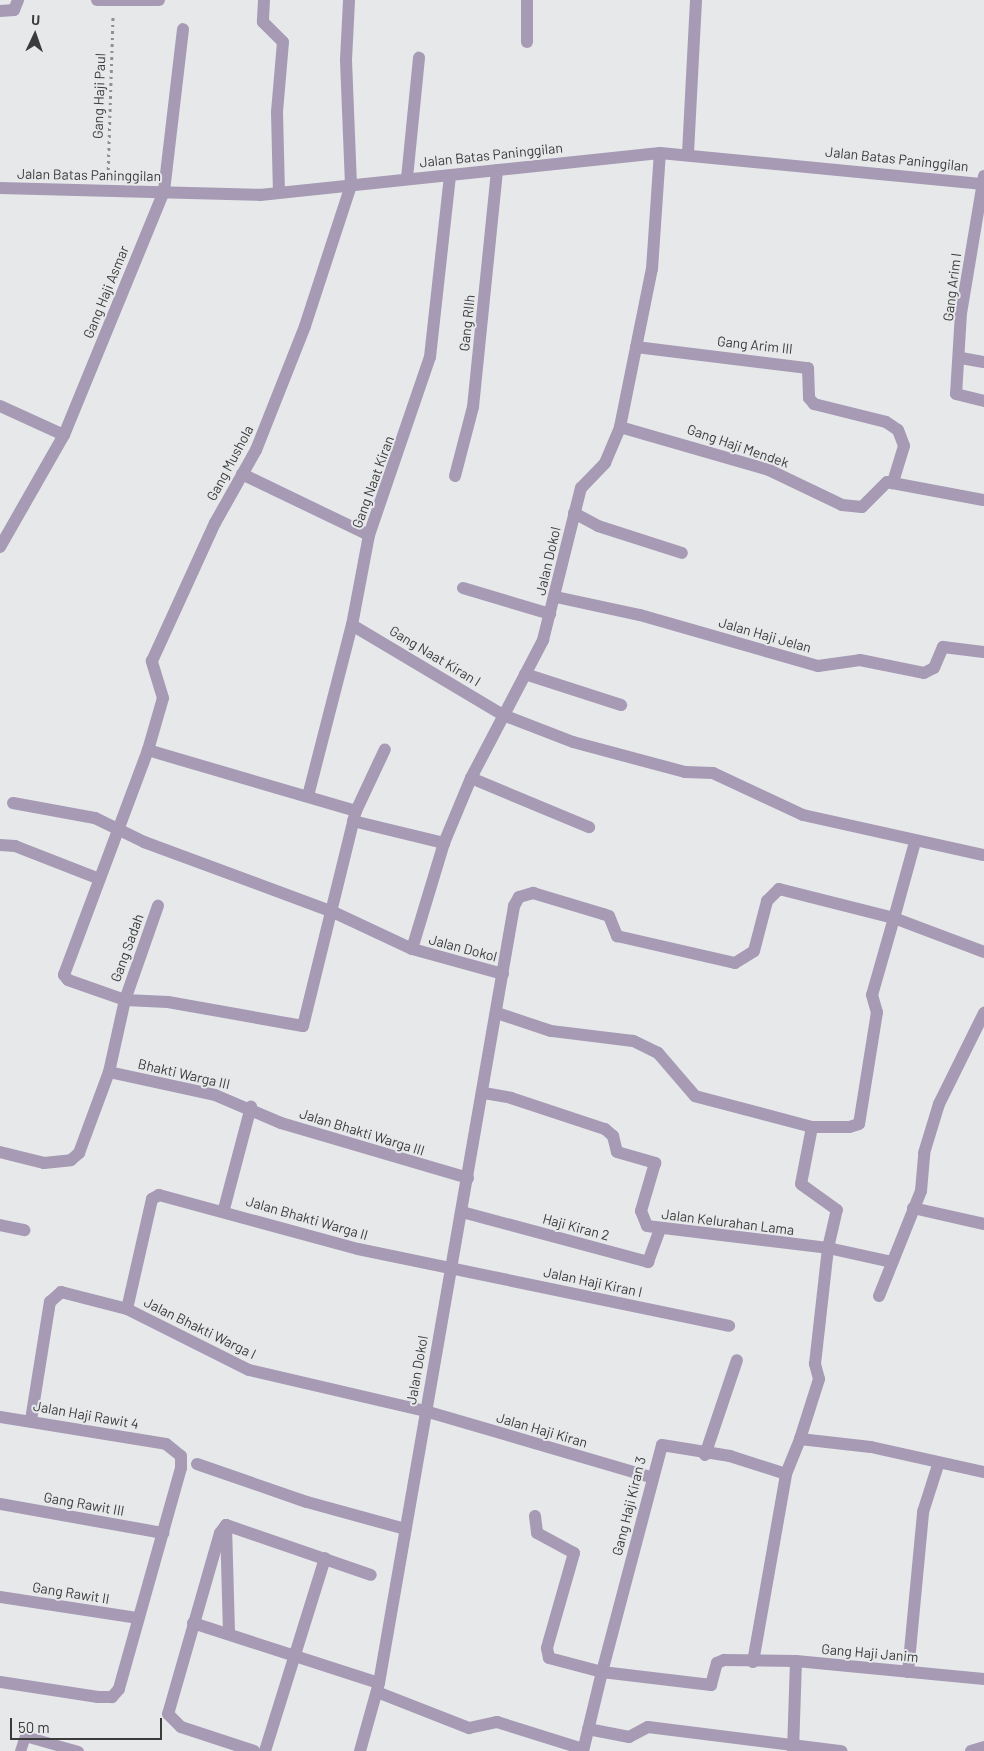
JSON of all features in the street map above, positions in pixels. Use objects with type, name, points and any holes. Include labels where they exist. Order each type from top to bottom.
[{"type":"street","points":[[0,11],[14,10],[18,0]]},
{"type":"street","points":[[97,0],[113,2],[159,0]]},
{"type":"street","points":[[264,0],[263,22],[283,42],[277,112],[279,192]]},
{"type":"street","points":[[350,0],[346,60],[351,185]]},
{"type":"street","points":[[527,0],[527,42]]},
{"type":"street","points":[[688,153],[696,0]]},
{"type":"street","name":"Gang Haji Asmar","points":[[0,547],[64,434],[164,191],[182,29]]},
{"type":"street","points":[[407,178],[419,58]]},
{"type":"street","name":"Jalan Batas Paninggilan","points":[[0,188],[279,192],[660,153],[688,153],[984,181]]},
{"type":"street","name":"Jalan Dokol","points":[[360,1751],[378,1687],[425,1411],[484,1093],[503,974],[412,950],[444,843],[470,778],[526,674],[550,614],[556,597],[581,488],[605,463],[620,427],[652,269],[660,153]]},
{"type":"street","name":"Gang RIIh","points":[[454,476],[473,407],[497,170]]},
{"type":"street","name":"Gang Naat Kiran","points":[[308,796],[352,625],[369,535],[430,357],[450,176]]},
{"type":"street","name":"Gang Arim I","points":[[984,181],[962,313],[962,358],[956,394],[984,402]]},
{"type":"street","name":"Gang Mushola","points":[[124,1000],[68,980],[64,974],[116,827],[148,750],[163,698],[152,661],[242,474],[256,450],[293,357],[351,185]]},
{"type":"street","name":"Gang Arim III","points":[[636,347],[808,368],[809,398],[814,404],[886,422],[898,430],[904,446],[893,483]]},
{"type":"street","points":[[962,358],[984,362]]},
{"type":"street","points":[[0,406],[64,434]]},
{"type":"street","name":"Gang Haji Mendek","points":[[620,427],[769,470],[842,505],[862,507],[873,499],[882,482],[893,483]]},
{"type":"street","points":[[242,474],[369,535]]},
{"type":"street","points":[[893,483],[984,497]]},
{"type":"street","points":[[574,513],[598,526],[682,553]]},
{"type":"street","points":[[463,588],[550,614]]},
{"type":"street","name":"Jalan Haji Jelan","points":[[556,597],[640,615],[818,666],[860,660],[924,673],[934,668],[943,647],[984,652]]},
{"type":"street","name":"Gang Naat Kiran I","points":[[352,625],[503,715],[642,762],[685,772],[713,773],[803,815],[916,842],[984,855]]},
{"type":"street","points":[[526,674],[621,705]]},
{"type":"street","points":[[124,1000],[168,1002],[303,1026],[355,816],[385,749]]},
{"type":"street","points":[[148,750],[308,796],[355,816],[444,843]]},
{"type":"street","points":[[470,778],[589,827]]},
{"type":"street","points":[[13,803],[72,811],[116,827],[144,842],[332,911],[412,950]]},
{"type":"street","points":[[497,1013],[551,1031],[633,1041],[658,1053],[695,1096],[812,1127],[859,1124],[877,1012],[872,994],[916,842]]},
{"type":"street","points":[[0,845],[15,846],[97,878]]},
{"type":"street","points":[[503,974],[514,906],[525,893],[609,916],[617,936],[735,963],[754,951],[767,901],[779,889],[894,918],[984,952]]},
{"type":"street","name":"Gang Sadah","points":[[0,1152],[44,1163],[71,1160],[79,1153],[109,1072],[124,1000],[158,906]]},
{"type":"street","points":[[879,1296],[921,1191],[924,1153],[939,1104],[984,1013]]},
{"type":"street","name":"Bhakti Warga III","points":[[109,1072],[251,1107]]},
{"type":"street","name":"Jalan Kelurahan Lama","points":[[484,1093],[511,1098],[605,1129],[613,1136],[617,1152],[655,1163],[641,1217],[647,1226],[828,1248],[892,1262]]},
{"type":"street","points":[[224,1209],[251,1107]]},
{"type":"street","name":"Jalan Bhakti Warga III","points":[[251,1107],[281,1123],[468,1178]]},
{"type":"street","points":[[753,1662],[786,1474],[800,1439],[819,1379],[815,1364],[828,1248],[837,1210],[801,1184],[812,1127]]},
{"type":"street","name":"Jalan Bhakti Warga II","points":[[127,1309],[156,1195],[224,1209],[358,1249],[451,1267]]},
{"type":"street","points":[[913,1208],[984,1224]]},
{"type":"street","name":"Haji Kiran 2","points":[[462,1212],[648,1262],[660,1229]]},
{"type":"street","points":[[0,1226],[24,1230]]},
{"type":"street","name":"Jalan Haji Kiran I","points":[[451,1267],[730,1326]]},
{"type":"street","name":"Jalan Bhakti Warga I","points":[[31,1420],[52,1296],[61,1292],[127,1309],[249,1370],[425,1411]]},
{"type":"street","points":[[705,1455],[737,1360]]},
{"type":"street","name":"Jalan Haji Kiran","points":[[425,1411],[650,1477]]},
{"type":"street","name":"Jalan Haji Rawit 4","points":[[0,1417],[31,1420],[166,1444],[181,1456],[181,1468],[163,1533]]},
{"type":"street","points":[[800,1439],[870,1447],[938,1465],[984,1472]]},
{"type":"street","name":"Gang Haji Kiran 3","points":[[583,1750],[650,1477],[665,1443],[705,1455],[730,1456],[786,1474]]},
{"type":"street","points":[[197,1464],[307,1502],[406,1529]]},
{"type":"street","points":[[908,1672],[923,1512],[938,1465]]},
{"type":"street","name":"Gang Rawit III","points":[[0,1504],[163,1533]]},
{"type":"street","points":[[535,1516],[537,1533],[574,1553],[547,1648],[549,1658],[602,1672]]},
{"type":"street","points":[[226,1525],[371,1575]]},
{"type":"street","points":[[226,1525],[220,1533],[168,1714],[181,1726],[254,1751]]},
{"type":"street","points":[[226,1525],[229,1634]]},
{"type":"street","points":[[0,1682],[112,1697],[119,1689],[163,1533]]},
{"type":"street","points":[[265,1751],[325,1558]]},
{"type":"street","name":"Gang Rawit II","points":[[0,1597],[138,1618]]},
{"type":"street","points":[[193,1622],[378,1687],[469,1728],[497,1722],[583,1750]]},
{"type":"street","name":"Gang Haji Janim","points":[[602,1672],[711,1685],[718,1661],[796,1661],[984,1678]]},
{"type":"street","points":[[793,1749],[796,1661]]},
{"type":"street","points":[[588,1728],[629,1737],[648,1727],[793,1749],[842,1751]]},
{"type":"street","points":[[971,1751],[984,1747]]},
{"type":"lane","points":[[20,1751],[25,1736],[78,1751]]},
{"type":"path","name":"Gang Haji Paul","points":[[108,191],[113,2]]}]
